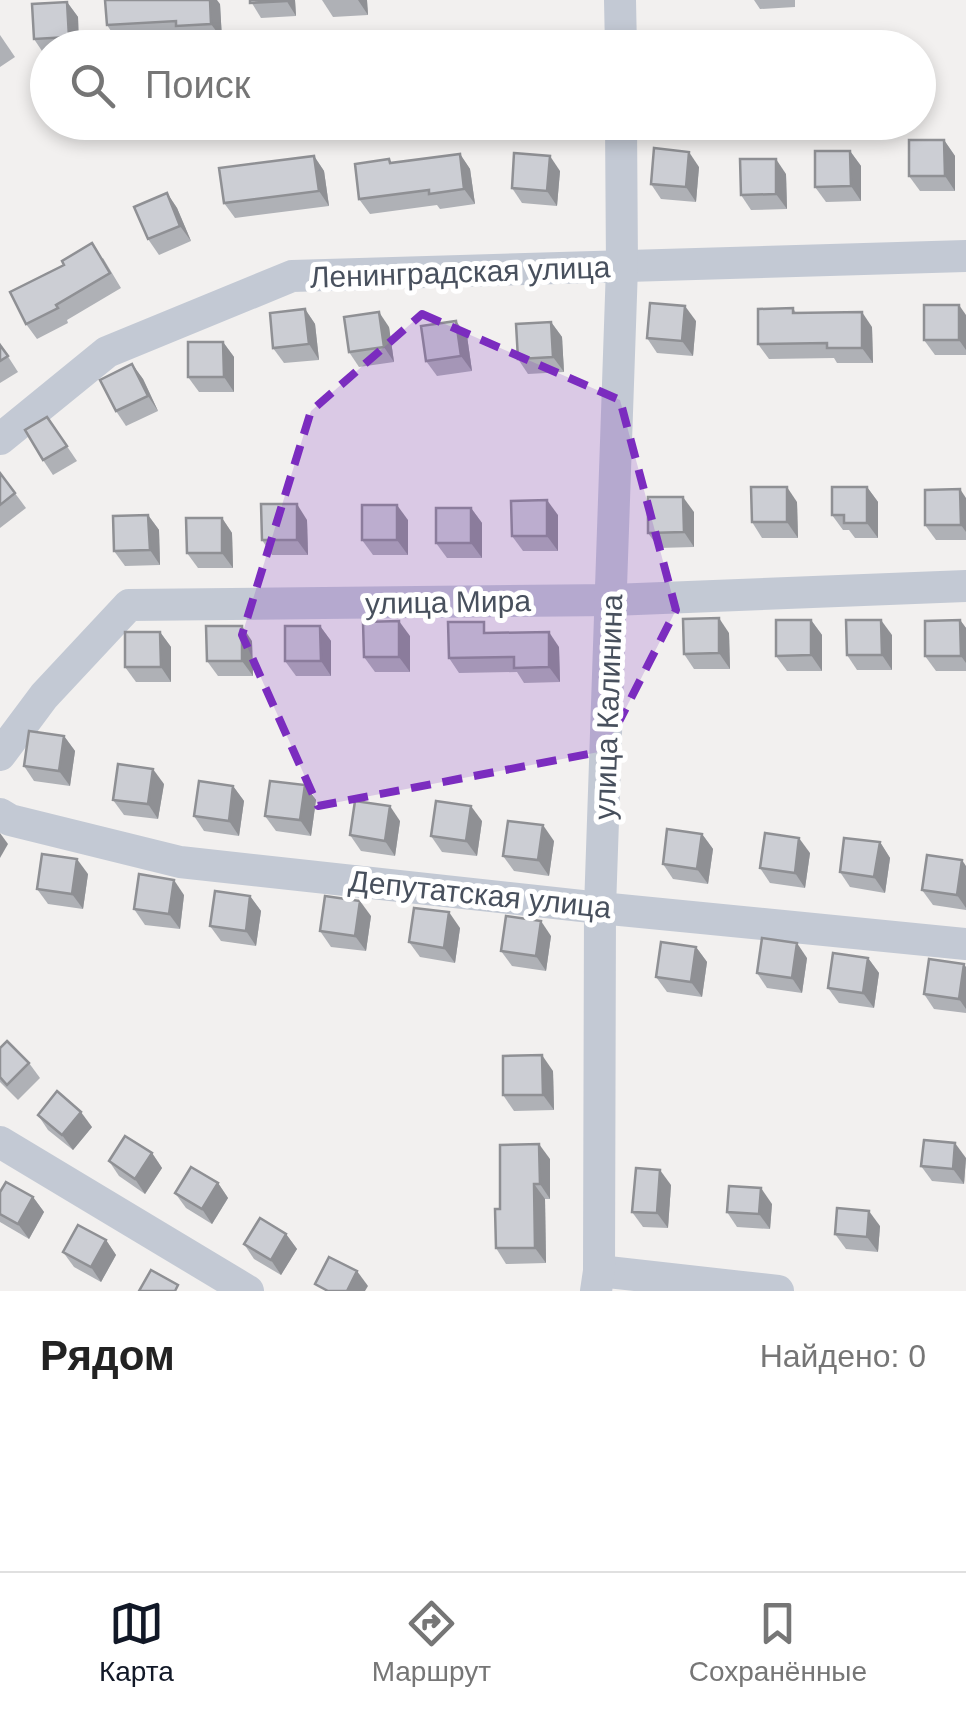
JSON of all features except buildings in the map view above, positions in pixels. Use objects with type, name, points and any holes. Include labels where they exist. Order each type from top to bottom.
[{"type":"street","points":[[620,0],[620,30]]},
{"type":"street","name":"улица Калинина","points":[[598,1281],[600,908],[622,267],[621,140]]},
{"type":"street","name":"Ленинградская улица","points":[[0,439],[106,352],[292,276],[966,256]]},
{"type":"street","name":"улица Мира","points":[[0,756],[44,696],[129,605],[612,600],[966,586]]},
{"type":"street","name":"Депутатская улица","points":[[0,814],[10,820],[180,862],[966,944]]},
{"type":"street","points":[[0,1142],[248,1291]]},
{"type":"street","points":[[598,1281],[778,1291]]},
{"type":"highlighted area","points":[[422,314],[620,400],[676,610],[604,751],[318,806],[242,635],[311,411]]}]
